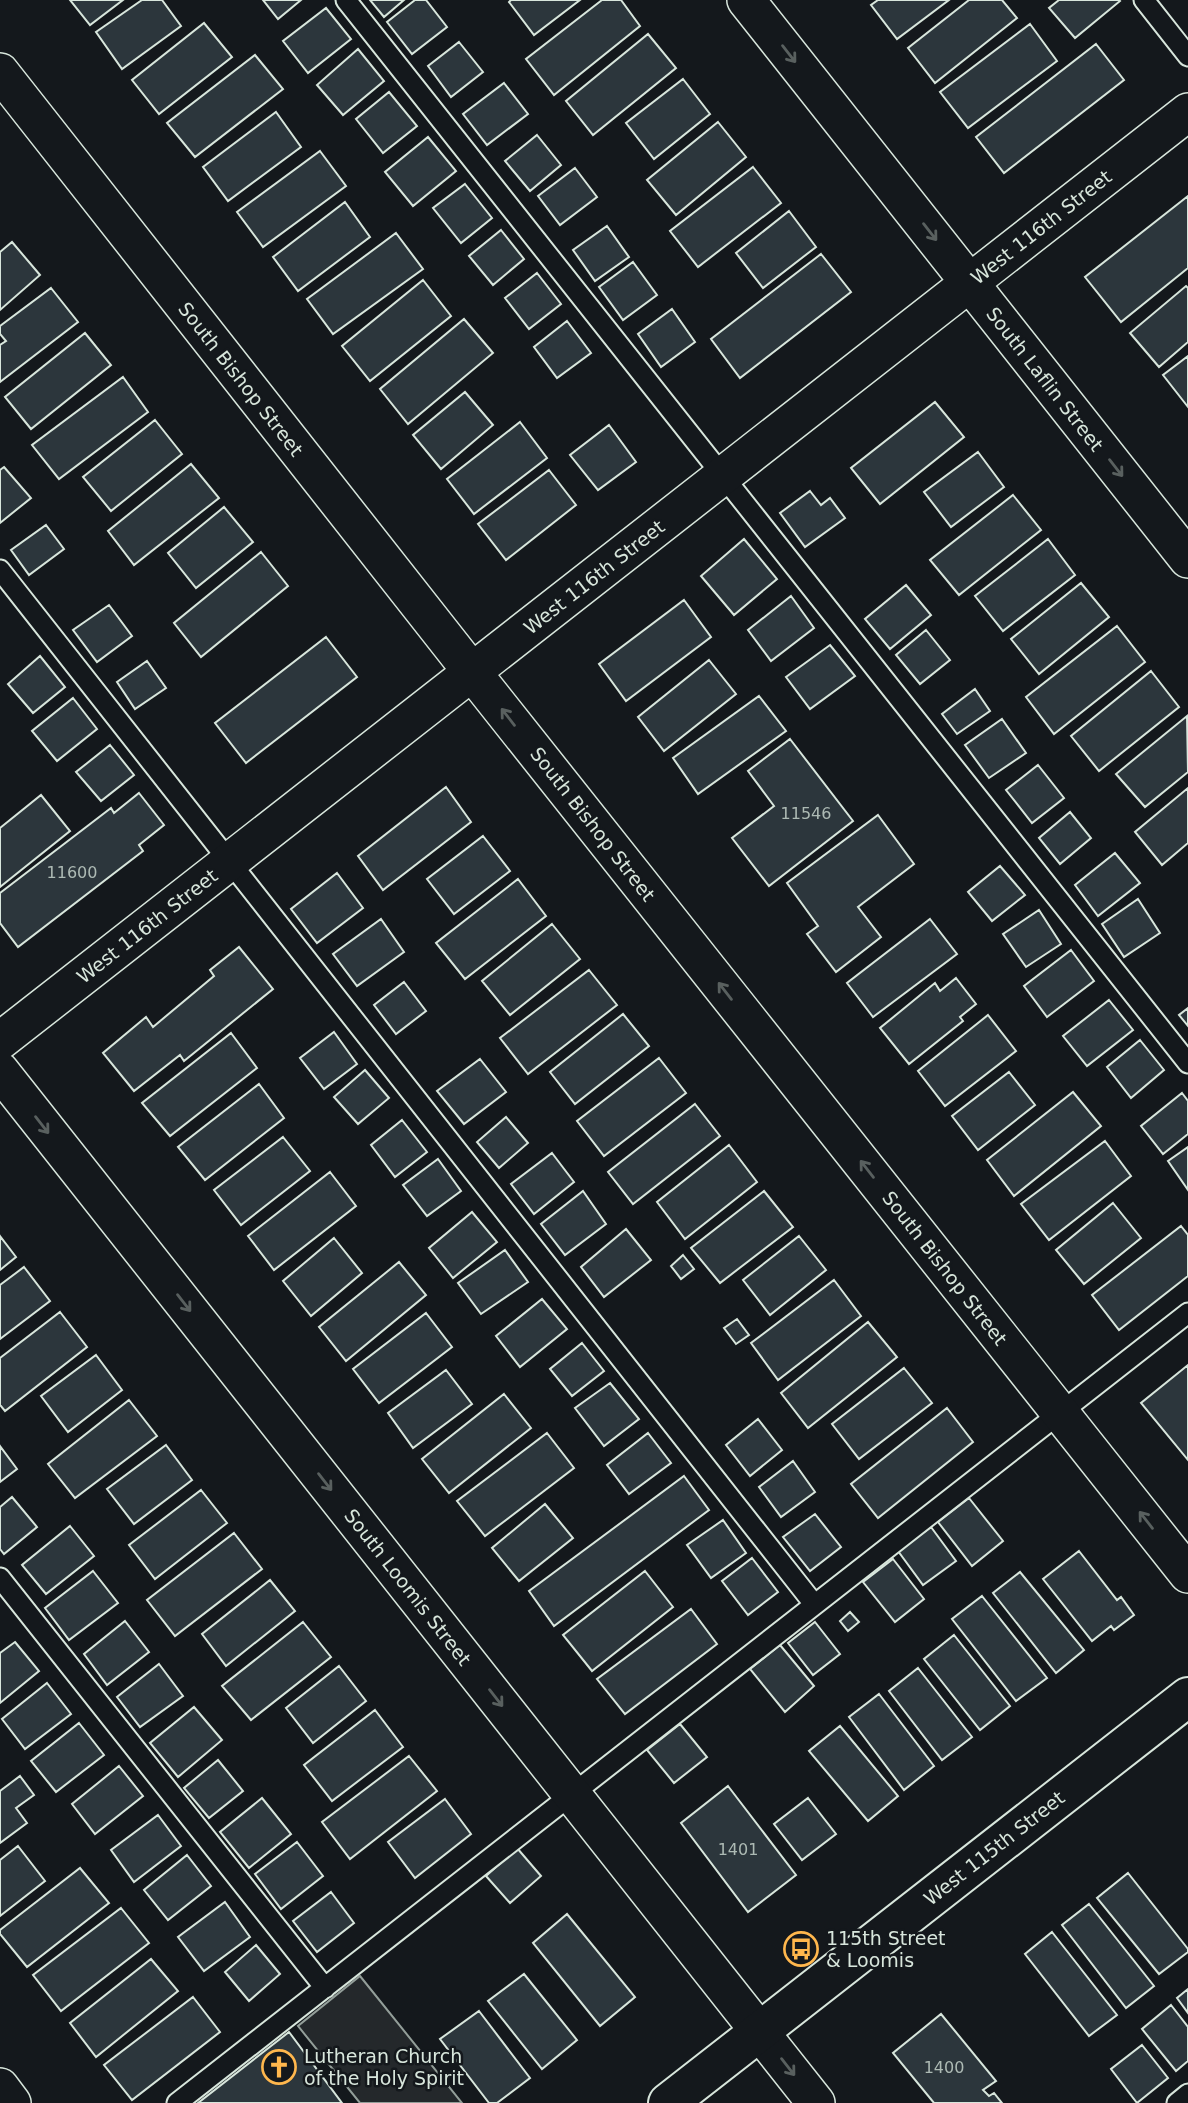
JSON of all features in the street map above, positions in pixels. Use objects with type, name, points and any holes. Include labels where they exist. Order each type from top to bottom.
[{"type":"street","name":"South Laflin Street","points":[[747,0],[1188,559]]},
{"type":"street","name":"South Bishop Street","points":[[0,72],[1188,1574]]},
{"type":"street","name":"West 116th Street","points":[[0,1041],[1188,112]]},
{"type":"street","name":"South Loomis Street","points":[[0,1071],[816,2103]]},
{"type":"street","name":"West 115th Street","points":[[668,2103],[1188,1697]]},
{"type":"street","points":[[0,2088],[12,2103]]},
{"type":"lane","points":[[346,0],[1188,1063]]},
{"type":"lane","points":[[1144,0],[1188,56]]},
{"type":"lane","points":[[0,570],[814,1604]]},
{"type":"lane","points":[[177,2103],[1188,1313]]},
{"type":"lane","points":[[0,1578],[325,1988]]},
{"type":"lane","points":[[1177,2103],[1188,2094]]},
{"type":"shaded area","points":[[360,1976],[462,2103],[360,2103],[298,2026]]},
{"type":"building","points":[[70,0],[123,0],[90,25]]},
{"type":"building","points":[[142,0],[162,0],[181,26],[122,69],[96,32]]},
{"type":"building","points":[[263,0],[301,0],[278,19]]},
{"type":"building","points":[[370,0],[404,0],[384,17]]},
{"type":"building","points":[[415,0],[426,0],[447,27],[412,54],[387,22]]},
{"type":"building","points":[[580,0],[534,35],[509,2]]},
{"type":"building","points":[[602,0],[621,0],[640,26],[554,95],[526,59]]},
{"type":"building","points":[[878,0],[949,0],[897,39],[871,5]]},
{"type":"building","points":[[969,0],[1002,0],[1017,18],[935,83],[908,48]]},
{"type":"building","points":[[1059,0],[1120,1],[1075,38],[1049,8]]},
{"type":"building","points":[[326,8],[351,39],[308,73],[283,41]]},
{"type":"building","points":[[204,23],[232,57],[159,114],[132,80]]},
{"type":"building","points":[[1030,24],[1057,61],[968,128],[940,92]]},
{"type":"building","points":[[648,34],[676,68],[593,135],[566,101]]},
{"type":"building","points":[[459,42],[483,72],[451,97],[428,66]]},
{"type":"building","points":[[1096,44],[1124,80],[1004,173],[976,137]]},
{"type":"building","points":[[358,49],[384,81],[343,115],[317,85]]},
{"type":"building","points":[[255,55],[283,89],[195,157],[167,123]]},
{"type":"building","points":[[683,79],[710,114],[654,159],[626,123]]},
{"type":"building","points":[[504,83],[528,114],[487,145],[463,114]]},
{"type":"building","points":[[389,92],[417,126],[383,153],[356,119]]},
{"type":"building","points":[[276,112],[301,147],[228,201],[203,167]]},
{"type":"building","points":[[718,122],[746,157],[676,215],[647,180]]},
{"type":"building","points":[[537,135],[561,165],[530,191],[505,161]]},
{"type":"building","points":[[428,137],[456,171],[413,206],[385,172]]},
{"type":"building","points":[[320,151],[346,186],[263,247],[237,212]]},
{"type":"building","points":[[753,167],[781,203],[698,267],[670,231]]},
{"type":"building","points":[[575,168],[597,197],[560,225],[538,196]]},
{"type":"building","points":[[465,184],[492,218],[461,243],[433,208]]},
{"type":"building","points":[[1188,196],[1188,268],[1121,322],[1085,277]]},
{"type":"building","points":[[345,202],[370,237],[298,291],[273,257]]},
{"type":"building","points":[[789,211],[816,247],[763,288],[736,253]]},
{"type":"building","points":[[607,226],[629,257],[595,281],[573,250]]},
{"type":"building","points":[[501,230],[524,259],[493,285],[469,256]]},
{"type":"building","points":[[396,233],[423,269],[333,334],[307,299]]},
{"type":"building","points":[[12,242],[40,275],[0,310],[0,252]]},
{"type":"building","points":[[821,254],[851,292],[740,378],[711,339]]},
{"type":"building","points":[[633,262],[657,295],[623,320],[599,287]]},
{"type":"building","points":[[537,273],[561,304],[529,329],[505,298]]},
{"type":"building","points":[[423,280],[451,316],[370,381],[342,346]]},
{"type":"building","points":[[1186,286],[1188,342],[1159,367],[1130,333]]},
{"type":"building","points":[[51,288],[78,322],[0,382],[0,345],[6,341],[0,334],[0,326]]},
{"type":"building","points":[[672,309],[695,342],[661,367],[638,334]]},
{"type":"building","points":[[464,319],[493,353],[408,424],[380,389]]},
{"type":"building","points":[[567,321],[591,353],[557,378],[534,347]]},
{"type":"building","points":[[85,333],[111,365],[31,429],[5,397]]},
{"type":"building","points":[[1188,356],[1188,407],[1163,375]]},
{"type":"building","points":[[123,377],[148,412],[59,479],[32,445]]},
{"type":"building","points":[[465,392],[493,425],[441,469],[413,435]]},
{"type":"building","points":[[935,402],[964,437],[880,504],[851,468]]},
{"type":"building","points":[[155,420],[182,454],[111,511],[83,477]]},
{"type":"building","points":[[520,422],[547,458],[474,514],[447,479]]},
{"type":"building","points":[[609,425],[636,462],[598,490],[570,455]]},
{"type":"building","points":[[978,452],[1004,487],[951,527],[924,492]]},
{"type":"building","points":[[191,464],[219,498],[134,565],[108,531]]},
{"type":"building","points":[[4,467],[31,498],[0,523],[0,470]]},
{"type":"building","points":[[549,470],[576,505],[506,560],[478,524]]},
{"type":"building","points":[[810,491],[821,505],[830,498],[845,518],[805,547],[780,513]]},
{"type":"building","points":[[1013,495],[1041,530],[959,595],[930,560]]},
{"type":"building","points":[[224,507],[253,542],[196,588],[168,553]]},
{"type":"building","points":[[46,525],[64,549],[29,575],[11,550]]},
{"type":"building","points":[[744,539],[777,579],[734,615],[701,576]]},
{"type":"building","points":[[1048,539],[1075,575],[1003,631],[975,596]]},
{"type":"building","points":[[261,552],[288,586],[201,657],[174,623]]},
{"type":"building","points":[[1081,583],[1109,617],[1039,674],[1011,639]]},
{"type":"building","points":[[906,585],[931,615],[890,649],[865,619]]},
{"type":"building","points":[[791,596],[814,628],[771,661],[748,630]]},
{"type":"building","points":[[684,600],[711,637],[626,701],[599,664]]},
{"type":"building","points":[[109,605],[132,636],[97,662],[73,630]]},
{"type":"building","points":[[1117,626],[1145,662],[1054,734],[1026,697]]},
{"type":"building","points":[[926,630],[950,660],[920,684],[896,655]]},
{"type":"building","points":[[326,637],[357,677],[246,763],[215,723]]},
{"type":"building","points":[[830,645],[855,676],[810,709],[786,677]]},
{"type":"building","points":[[40,656],[65,687],[33,713],[8,684]]},
{"type":"building","points":[[709,660],[736,694],[664,751],[638,717]]},
{"type":"building","points":[[147,661],[166,688],[135,709],[117,682]]},
{"type":"building","points":[[1151,671],[1179,707],[1099,771],[1071,736]]},
{"type":"building","points":[[975,689],[990,711],[957,734],[942,714]]},
{"type":"building","points":[[759,696],[786,731],[698,794],[673,758]]},
{"type":"building","points":[[73,698],[97,729],[57,761],[32,731]]},
{"type":"building","points":[[1187,716],[1188,772],[1145,807],[1116,774]]},
{"type":"building","points":[[1002,719],[1026,753],[989,778],[965,745]]},
{"type":"building","points":[[790,739],[853,821],[769,886],[732,838],[774,806],[748,771]]},
{"type":"building","points":[[110,745],[134,775],[101,801],[76,772]]},
{"type":"building","points":[[1038,765],[1064,798],[1032,823],[1006,790]]},
{"type":"building","points":[[446,787],[471,822],[383,890],[358,856]]},
{"type":"building","points":[[1188,788],[1188,843],[1162,865],[1135,832]]},
{"type":"building","points":[[139,793],[164,825],[139,845],[143,851],[18,947],[0,923],[0,893],[111,808],[114,813]]},
{"type":"building","points":[[41,795],[70,831],[0,887],[0,828]]},
{"type":"building","points":[[1070,812],[1091,838],[1060,864],[1039,838]]},
{"type":"building","points":[[878,815],[914,864],[858,907],[881,937],[836,972],[807,934],[818,926],[787,883]]},
{"type":"building","points":[[483,836],[510,871],[454,914],[427,879]]},
{"type":"building","points":[[1115,853],[1140,883],[1098,916],[1075,885]]},
{"type":"building","points":[[1000,866],[1025,895],[992,921],[968,892]]},
{"type":"building","points":[[337,873],[363,908],[317,943],[291,909]]},
{"type":"building","points":[[518,879],[546,916],[465,979],[436,943]]},
{"type":"building","points":[[1138,899],[1160,933],[1124,957],[1102,924]]},
{"type":"building","points":[[1039,910],[1061,944],[1026,967],[1003,934]]},
{"type":"building","points":[[381,919],[404,952],[357,986],[333,954]]},
{"type":"building","points":[[930,919],[957,954],[873,1017],[847,983]]},
{"type":"building","points":[[552,924],[580,959],[510,1015],[482,981]]},
{"type":"building","points":[[239,947],[273,989],[184,1061],[180,1055],[134,1091],[103,1053],[146,1017],[153,1027],[214,976],[210,970]]},
{"type":"building","points":[[1071,950],[1094,981],[1047,1017],[1024,986]]},
{"type":"building","points":[[589,970],[617,1005],[528,1074],[500,1038]]},
{"type":"building","points":[[956,978],[976,1004],[960,1017],[963,1021],[909,1064],[880,1028],[935,983],[940,991]]},
{"type":"building","points":[[404,982],[426,1011],[396,1034],[374,1005]]},
{"type":"building","points":[[1109,1000],[1133,1030],[1087,1066],[1063,1036]]},
{"type":"building","points":[[1188,1008],[1188,1026],[1179,1015]]},
{"type":"building","points":[[623,1014],[649,1046],[575,1104],[550,1072]]},
{"type":"building","points":[[988,1015],[1016,1051],[945,1106],[918,1071]]},
{"type":"building","points":[[334,1032],[357,1064],[324,1089],[300,1058]]},
{"type":"building","points":[[231,1033],[257,1068],[170,1136],[142,1103]]},
{"type":"building","points":[[1140,1040],[1164,1070],[1131,1098],[1107,1067]]},
{"type":"building","points":[[659,1058],[686,1093],[604,1156],[577,1121]]},
{"type":"building","points":[[480,1059],[506,1092],[464,1124],[437,1091]]},
{"type":"building","points":[[365,1070],[389,1098],[358,1124],[334,1097]]},
{"type":"building","points":[[1009,1072],[1035,1105],[978,1150],[952,1116]]},
{"type":"building","points":[[259,1084],[284,1118],[205,1180],[178,1147]]},
{"type":"building","points":[[1073,1092],[1101,1126],[1014,1196],[987,1160]]},
{"type":"building","points":[[1182,1093],[1188,1101],[1188,1134],[1163,1154],[1141,1126]]},
{"type":"building","points":[[695,1104],[720,1136],[633,1204],[608,1172]]},
{"type":"building","points":[[506,1117],[528,1143],[499,1168],[477,1142]]},
{"type":"building","points":[[402,1120],[427,1152],[395,1177],[371,1145]]},
{"type":"building","points":[[283,1137],[310,1171],[241,1225],[214,1190]]},
{"type":"building","points":[[1105,1141],[1131,1176],[1049,1240],[1021,1204]]},
{"type":"building","points":[[729,1145],[757,1182],[685,1239],[657,1202]]},
{"type":"building","points":[[1188,1147],[1188,1190],[1168,1161]]},
{"type":"building","points":[[552,1153],[574,1182],[534,1214],[511,1184]]},
{"type":"building","points":[[438,1159],[461,1191],[427,1216],[403,1185]]},
{"type":"building","points":[[330,1172],[356,1206],[274,1270],[248,1236]]},
{"type":"building","points":[[583,1191],[606,1224],[565,1255],[541,1224]]},
{"type":"building","points":[[764,1191],[793,1227],[720,1283],[691,1248]]},
{"type":"building","points":[[1113,1203],[1141,1238],[1084,1284],[1056,1250]]},
{"type":"building","points":[[472,1212],[497,1242],[453,1278],[429,1248]]},
{"type":"building","points":[[1181,1226],[1188,1235],[1188,1276],[1119,1330],[1092,1295]]},
{"type":"building","points":[[626,1229],[651,1260],[604,1297],[581,1267]]},
{"type":"building","points":[[0,1236],[16,1257],[0,1270]]},
{"type":"building","points":[[799,1236],[826,1270],[770,1315],[743,1280]]},
{"type":"building","points":[[334,1238],[362,1273],[311,1316],[283,1281]]},
{"type":"building","points":[[505,1250],[528,1282],[481,1314],[458,1283]]},
{"type":"building","points":[[683,1255],[694,1269],[681,1279],[671,1266]]},
{"type":"building","points":[[399,1262],[426,1295],[346,1361],[319,1327]]},
{"type":"building","points":[[24,1267],[50,1301],[0,1339],[0,1285]]},
{"type":"building","points":[[834,1280],[861,1316],[778,1380],[751,1343]]},
{"type":"building","points":[[542,1299],[567,1329],[520,1367],[496,1336]]},
{"type":"building","points":[[60,1312],[87,1347],[5,1411],[0,1405],[0,1358]]},
{"type":"building","points":[[426,1313],[452,1347],[379,1403],[353,1369]]},
{"type":"building","points":[[737,1319],[749,1335],[736,1344],[724,1328]]},
{"type":"building","points":[[868,1322],[897,1357],[808,1428],[781,1393]]},
{"type":"building","points":[[582,1343],[604,1371],[572,1396],[550,1369]]},
{"type":"building","points":[[96,1355],[122,1390],[68,1432],[41,1396]]},
{"type":"building","points":[[1188,1365],[1188,1460],[1141,1403]]},
{"type":"building","points":[[904,1368],[932,1403],[859,1459],[832,1424]]},
{"type":"building","points":[[446,1370],[472,1404],[413,1448],[388,1413]]},
{"type":"building","points":[[610,1383],[639,1419],[604,1446],[575,1408]]},
{"type":"building","points":[[504,1394],[531,1428],[449,1493],[422,1459]]},
{"type":"building","points":[[129,1400],[157,1436],[75,1498],[48,1464]]},
{"type":"building","points":[[947,1408],[973,1442],[878,1518],[851,1484]]},
{"type":"building","points":[[758,1419],[782,1450],[750,1476],[726,1445]]},
{"type":"building","points":[[547,1433],[574,1468],[485,1536],[457,1501]]},
{"type":"building","points":[[648,1433],[671,1463],[629,1494],[607,1465]]},
{"type":"building","points":[[166,1445],[192,1480],[134,1524],[107,1489]]},
{"type":"building","points":[[0,1446],[17,1469],[0,1482]]},
{"type":"building","points":[[793,1461],[815,1492],[781,1517],[759,1487]]},
{"type":"building","points":[[684,1476],[709,1510],[554,1626],[529,1591]]},
{"type":"building","points":[[201,1490],[227,1523],[155,1579],[129,1545]]},
{"type":"building","points":[[12,1497],[37,1527],[4,1554],[0,1549],[0,1507]]},
{"type":"building","points":[[969,1498],[1003,1541],[972,1566],[938,1522]]},
{"type":"building","points":[[545,1504],[573,1538],[519,1581],[492,1548]]},
{"type":"building","points":[[815,1514],[841,1547],[810,1571],[783,1537]]},
{"type":"building","points":[[723,1520],[746,1553],[711,1578],[687,1545]]},
{"type":"building","points":[[70,1526],[94,1556],[46,1594],[22,1565]]},
{"type":"building","points":[[931,1527],[956,1561],[923,1585],[898,1551]]},
{"type":"building","points":[[234,1533],[262,1569],[175,1636],[147,1600]]},
{"type":"building","points":[[1079,1551],[1117,1600],[1121,1597],[1134,1615],[1114,1630],[1111,1626],[1092,1641],[1043,1579]]},
{"type":"building","points":[[752,1558],[778,1592],[748,1615],[722,1581]]},
{"type":"building","points":[[893,1559],[924,1599],[895,1622],[863,1582]]},
{"type":"building","points":[[93,1571],[118,1603],[69,1640],[45,1608]]},
{"type":"building","points":[[645,1571],[673,1607],[592,1671],[563,1635]]},
{"type":"building","points":[[1020,1572],[1084,1650],[1056,1673],[993,1593]]},
{"type":"building","points":[[270,1580],[295,1611],[226,1666],[202,1634]]},
{"type":"building","points":[[982,1596],[1047,1678],[1016,1701],[952,1619]]},
{"type":"building","points":[[691,1609],[717,1644],[625,1714],[597,1679]]},
{"type":"building","points":[[850,1612],[859,1622],[848,1631],[840,1621]]},
{"type":"building","points":[[125,1621],[149,1652],[107,1685],[84,1654]]},
{"type":"building","points":[[303,1622],[331,1657],[251,1720],[222,1686]]},
{"type":"building","points":[[815,1622],[840,1654],[813,1675],[788,1643]]},
{"type":"building","points":[[954,1635],[1010,1706],[980,1730],[924,1659]]},
{"type":"building","points":[[15,1642],[39,1671],[0,1703],[0,1653]]},
{"type":"building","points":[[780,1645],[814,1686],[785,1712],[750,1669]]},
{"type":"building","points":[[159,1664],[183,1696],[140,1727],[117,1697]]},
{"type":"building","points":[[339,1666],[366,1701],[313,1743],[286,1708]]},
{"type":"building","points":[[918,1668],[972,1737],[942,1760],[889,1691]]},
{"type":"building","points":[[47,1683],[71,1714],[25,1749],[2,1719]]},
{"type":"building","points":[[879,1694],[934,1766],[904,1790],[849,1717]]},
{"type":"building","points":[[194,1707],[222,1740],[178,1777],[150,1743]]},
{"type":"building","points":[[375,1710],[403,1747],[332,1801],[304,1765]]},
{"type":"building","points":[[79,1723],[104,1755],[56,1792],[31,1761]]},
{"type":"building","points":[[680,1724],[707,1757],[674,1783],[647,1750]]},
{"type":"building","points":[[840,1726],[898,1796],[868,1821],[809,1751]]},
{"type":"building","points":[[409,1756],[437,1791],[350,1859],[322,1822]]},
{"type":"building","points":[[218,1760],[243,1791],[209,1818],[184,1788]]},
{"type":"building","points":[[119,1766],[143,1796],[95,1834],[72,1804]]},
{"type":"building","points":[[20,1776],[34,1795],[16,1808],[27,1823],[0,1843],[0,1791]]},
{"type":"building","points":[[728,1786],[796,1875],[748,1912],[681,1823]]},
{"type":"building","points":[[262,1798],[291,1834],[249,1868],[220,1832]]},
{"type":"building","points":[[808,1798],[836,1834],[802,1860],[774,1824]]},
{"type":"building","points":[[445,1799],[471,1834],[415,1878],[388,1842]]},
{"type":"building","points":[[158,1815],[181,1846],[134,1882],[111,1850]]},
{"type":"building","points":[[297,1842],[323,1876],[281,1909],[255,1874]]},
{"type":"building","points":[[18,1846],[45,1881],[0,1916],[0,1860]]},
{"type":"building","points":[[517,1848],[541,1876],[510,1903],[486,1876]]},
{"type":"building","points":[[187,1855],[211,1886],[168,1920],[144,1890]]},
{"type":"building","points":[[80,1868],[109,1903],[27,1967],[0,1934],[0,1930]]},
{"type":"building","points":[[1128,1873],[1188,1949],[1188,1952],[1159,1974],[1097,1898]]},
{"type":"building","points":[[331,1892],[354,1923],[317,1952],[293,1921]]},
{"type":"building","points":[[225,1902],[250,1937],[204,1971],[178,1937]]},
{"type":"building","points":[[1089,1904],[1154,1986],[1126,2008],[1062,1925]]},
{"type":"building","points":[[121,1908],[149,1943],[61,2011],[33,1975]]},
{"type":"building","points":[[567,1914],[635,1997],[600,2026],[533,1943]]},
{"type":"building","points":[[1052,1932],[1117,2015],[1089,2036],[1025,1954]]},
{"type":"building","points":[[256,1945],[280,1974],[249,2001],[225,1972]]},
{"type":"building","points":[[151,1959],[178,1991],[96,2057],[70,2023]]},
{"type":"building","points":[[524,1974],[577,2040],[542,2069],[488,2001]]},
{"type":"building","points":[[1188,1989],[1188,2013],[1177,1998]]},
{"type":"building","points":[[193,1997],[220,2032],[132,2100],[104,2065]]},
{"type":"building","points":[[1171,2005],[1188,2027],[1188,2061],[1176,2071],[1142,2029]]},
{"type":"building","points":[[479,2011],[530,2078],[497,2103],[489,2103],[440,2039]]},
{"type":"building","points":[[941,2014],[996,2081],[983,2090],[989,2096],[994,2093],[1002,2103],[934,2103],[893,2053]]},
{"type":"building","name":"Lutheran Church of the Holy Spirit","points":[[289,2032],[342,2103],[198,2103]]},
{"type":"building","points":[[1142,2045],[1168,2078],[1137,2103],[1111,2069]]},
{"type":"place","name":"115th Street & Loomis","points":[[801,1949]]},
{"type":"place","name":"Lutheran Church of the Holy Spirit","points":[[279,2067]]}]
